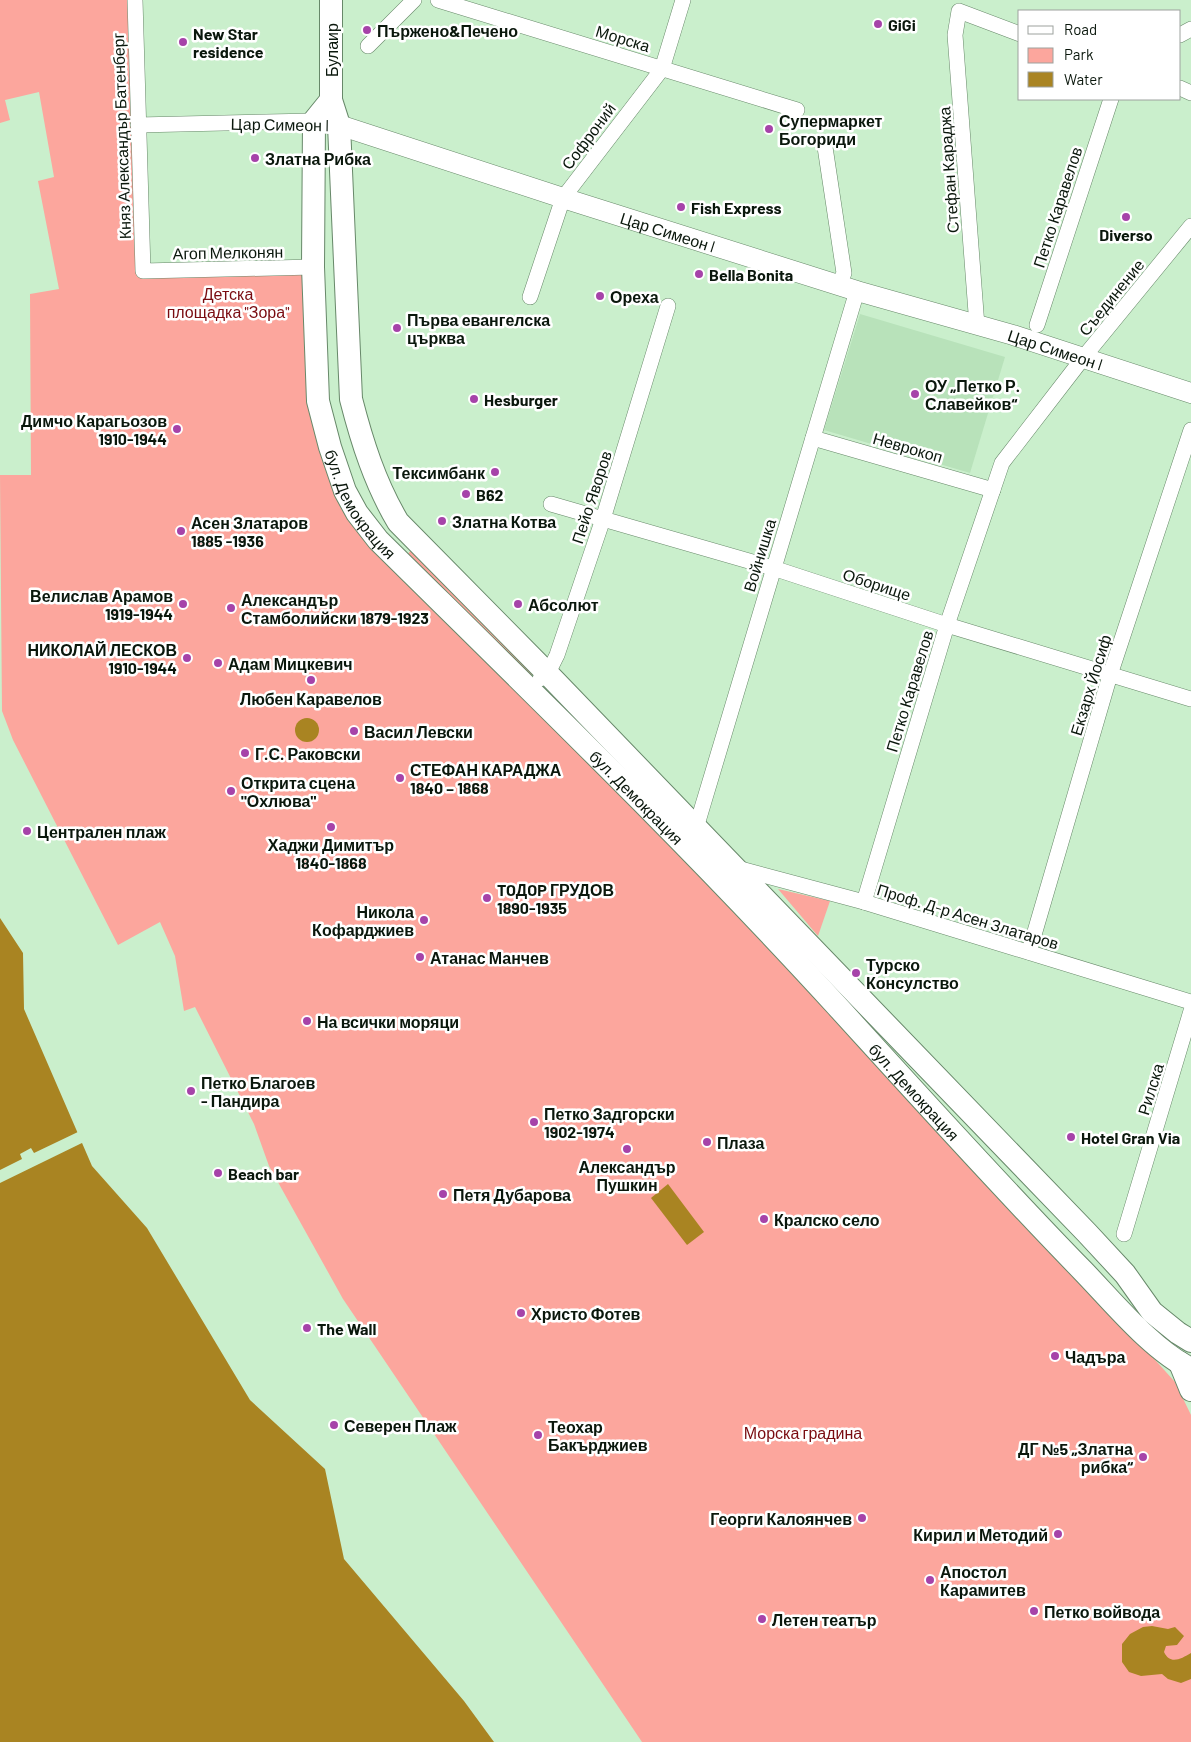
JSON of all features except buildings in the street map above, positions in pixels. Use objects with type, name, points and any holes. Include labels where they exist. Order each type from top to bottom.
[{"type":"main road","name":"Булаир","points":[[331,0],[331,100],[339,125]]},
{"type":"main road","name":"Булаир","points":[[314,121],[331,100]]},
{"type":"main road","name":"бул. Демокрация","points":[[314,121],[313,267],[318,401],[330,447],[345,491],[357,513],[378,540],[589,748],[750,912],[1057,1246],[1138,1327],[1185,1366]]},
{"type":"main road","name":"бул. Демокрация","points":[[339,125],[352,399],[361,440],[385,500],[398,522],[546,672],[1087,1233],[1125,1274],[1152,1312],[1191,1341]]},
{"type":"main road","points":[[1185,1366],[1191,1390]]},
{"type":"street","name":"Княз Александър Батенберг","points":[[135,0],[142,271]]},
{"type":"street","points":[[368,46],[414,0]]},
{"type":"street","name":"Морска","points":[[438,0],[796,110]]},
{"type":"street","name":"Софроний","points":[[530,298],[562,198],[662,69],[683,0]]},
{"type":"street","name":"Стефан Караджа","points":[[977,326],[955,35],[959,11],[1018,33]]},
{"type":"street","name":"Петко Каравелов","points":[[1037,325],[1111,100]]},
{"type":"street","name":"Цар Симеон I","points":[[138,125],[314,121],[339,125],[562,198],[848,288],[1013,336],[1191,393]]},
{"type":"street","points":[[825,147],[844,273],[848,288]]},
{"type":"street","name":"Съединение","points":[[993,490],[1002,463],[1083,358],[1191,226]]},
{"type":"street","name":"Агоп Мелконян","points":[[142,271],[313,267]]},
{"type":"street","name":"Войнишка","points":[[696,828],[813,438],[848,288]]},
{"type":"street","name":"Пейо Яворов","points":[[529,690],[546,672],[556,655],[603,519],[668,306]]},
{"type":"street","name":"Екзарх Йосиф","points":[[1029,952],[1110,674],[1191,430]]},
{"type":"street","name":"Неврокоп","points":[[813,438],[993,490]]},
{"type":"street","name":"Петко Каравелов","points":[[864,902],[947,625],[993,490]]},
{"type":"street","name":"Оборище","points":[[551,504],[773,568],[947,625],[1191,699]]},
{"type":"street","name":"Проф. Д-р Асен Златаров","points":[[734,867],[864,902],[1191,1002]]},
{"type":"street","name":"Рилска","points":[[1124,1234],[1191,1011]]},
{"type":"shaded area","name":"ОУ „Петко Р. Славейков“","points":[[860,314],[1005,357],[970,473],[824,430]]},
{"type":"green space","name":"Морска градина","points":[[0,0],[128,0],[137,277],[304,272],[336,494],[743,913],[1175,1382],[1191,1415],[1191,1742],[642,1742],[343,1299],[269,1166],[254,1124],[195,1007],[184,1011],[175,956],[160,922],[118,945],[13,740],[2,711],[0,475],[31,475],[30,294],[59,289],[38,181],[54,177],[39,92],[5,100],[10,120],[0,123]]},
{"type":"green space","points":[[414,547],[537,670],[527,681],[406,556]]},
{"type":"green space","points":[[778,889],[830,901],[818,936]]},
{"type":"water","points":[[307,718],[312,719],[318,725],[318,735],[312,741],[307,742],[302,741],[296,735],[295,730],[296,725],[302,719]]},
{"type":"water","points":[[0,918],[23,953],[24,1009],[92,1166],[147,1228],[250,1400],[325,1469],[344,1559],[464,1701],[494,1742],[0,1742]]},
{"type":"water","points":[[668,1184],[704,1232],[687,1245],[651,1198]]},
{"type":"water","points":[[1152,1626],[1168,1629],[1175,1627],[1184,1636],[1177,1645],[1166,1646],[1164,1652],[1166,1656],[1173,1660],[1180,1659],[1191,1653],[1191,1679],[1181,1683],[1168,1679],[1162,1674],[1141,1676],[1129,1672],[1122,1662],[1122,1644],[1130,1634],[1143,1627]]},
{"type":"pier","points":[[80,1131],[84,1142],[0,1183],[0,1170],[22,1159],[20,1154],[31,1148],[34,1153]]},
{"type":"place","name":"GiGi","points":[[878,24]]},
{"type":"place","name":"Пържено&Печено","points":[[367,30]]},
{"type":"place","name":"New Star residence","points":[[183,42]]},
{"type":"place","name":"Супермаркет Богориди","points":[[769,129]]},
{"type":"place","name":"Златна Рибка","points":[[255,158]]},
{"type":"place","name":"Fish Express","points":[[681,207]]},
{"type":"place","name":"Diverso","points":[[1126,217]]},
{"type":"place","name":"Bella Bonita","points":[[699,274]]},
{"type":"place","name":"Ореха","points":[[600,296]]},
{"type":"place","name":"Първа евангелска църква","points":[[397,328]]},
{"type":"place","name":"ОУ „Петко Р. Славейков“","points":[[915,394]]},
{"type":"place","name":"Hesburger","points":[[474,399]]},
{"type":"place","name":"Димчо Карагьозов 1910-1944","points":[[177,429]]},
{"type":"place","name":"Тексимбанк","points":[[495,472]]},
{"type":"place","name":"B62","points":[[466,494]]},
{"type":"place","name":"Златна Котва","points":[[442,521]]},
{"type":"place","name":"Асен Златаров 1885 -1936","points":[[181,531]]},
{"type":"place","name":"Велислав Арамов 1919-1944","points":[[183,604]]},
{"type":"place","name":"Абсолют","points":[[518,604]]},
{"type":"place","name":"Александър Стамболийски 1879-1923","points":[[231,608]]},
{"type":"place","name":"НИКОЛАЙ ЛЕСКОВ 1910-1944","points":[[187,658]]},
{"type":"place","name":"Адам Мицкевич","points":[[218,663]]},
{"type":"place","name":"Любен Каравелов","points":[[311,680]]},
{"type":"place","name":"Васил Левски","points":[[354,731]]},
{"type":"place","name":"Г.С. Раковски","points":[[245,753]]},
{"type":"place","name":"СТЕФАН КАРАДЖА 1840 – 1868","points":[[400,778]]},
{"type":"place","name":"Открита сцена \"Охлюва\"","points":[[231,791]]},
{"type":"place","name":"Хаджи Димитър 1840-1868","points":[[331,827]]},
{"type":"place","name":"Централен плаж","points":[[27,831]]},
{"type":"place","name":"TOДOP ГРУДОВ 1890-1935","points":[[487,898]]},
{"type":"place","name":"Никола Кофарджиев","points":[[424,920]]},
{"type":"place","name":"Атанас Манчев","points":[[420,957]]},
{"type":"place","name":"Турско Консулство","points":[[856,973]]},
{"type":"place","name":"На всички моряци","points":[[307,1021]]},
{"type":"place","name":"Петко Благоев - Пандира","points":[[191,1091]]},
{"type":"place","name":"Петко Задгорски 1902-1974","points":[[534,1122]]},
{"type":"place","name":"Hotel Gran Via","points":[[1071,1137]]},
{"type":"place","name":"Плаза","points":[[707,1142]]},
{"type":"place","name":"Александър Пушкин","points":[[627,1149]]},
{"type":"place","name":"Beach bar","points":[[218,1173]]},
{"type":"place","name":"Петя Дубарова","points":[[443,1194]]},
{"type":"place","name":"Кралско село","points":[[764,1219]]},
{"type":"place","name":"Христо Фотев","points":[[521,1313]]},
{"type":"place","name":"The Wall","points":[[307,1328]]},
{"type":"place","name":"Чадъра","points":[[1055,1356]]},
{"type":"place","name":"Северен Плаж","points":[[334,1425]]},
{"type":"place","name":"Теохар Бакърджиев","points":[[538,1435]]},
{"type":"place","name":"ДГ №5 „Златна рибка“","points":[[1143,1457]]},
{"type":"place","name":"Георги Калоянчев","points":[[862,1518]]},
{"type":"place","name":"Кирил и Методий","points":[[1058,1534]]},
{"type":"place","name":"Апостол Карамитев","points":[[930,1580]]},
{"type":"place","name":"Петко войвода","points":[[1034,1611]]},
{"type":"place","name":"Летен театър","points":[[762,1619]]},
{"type":"park label","name":"Детска площадка \"Зора\"","points":[[228,302]]}]
